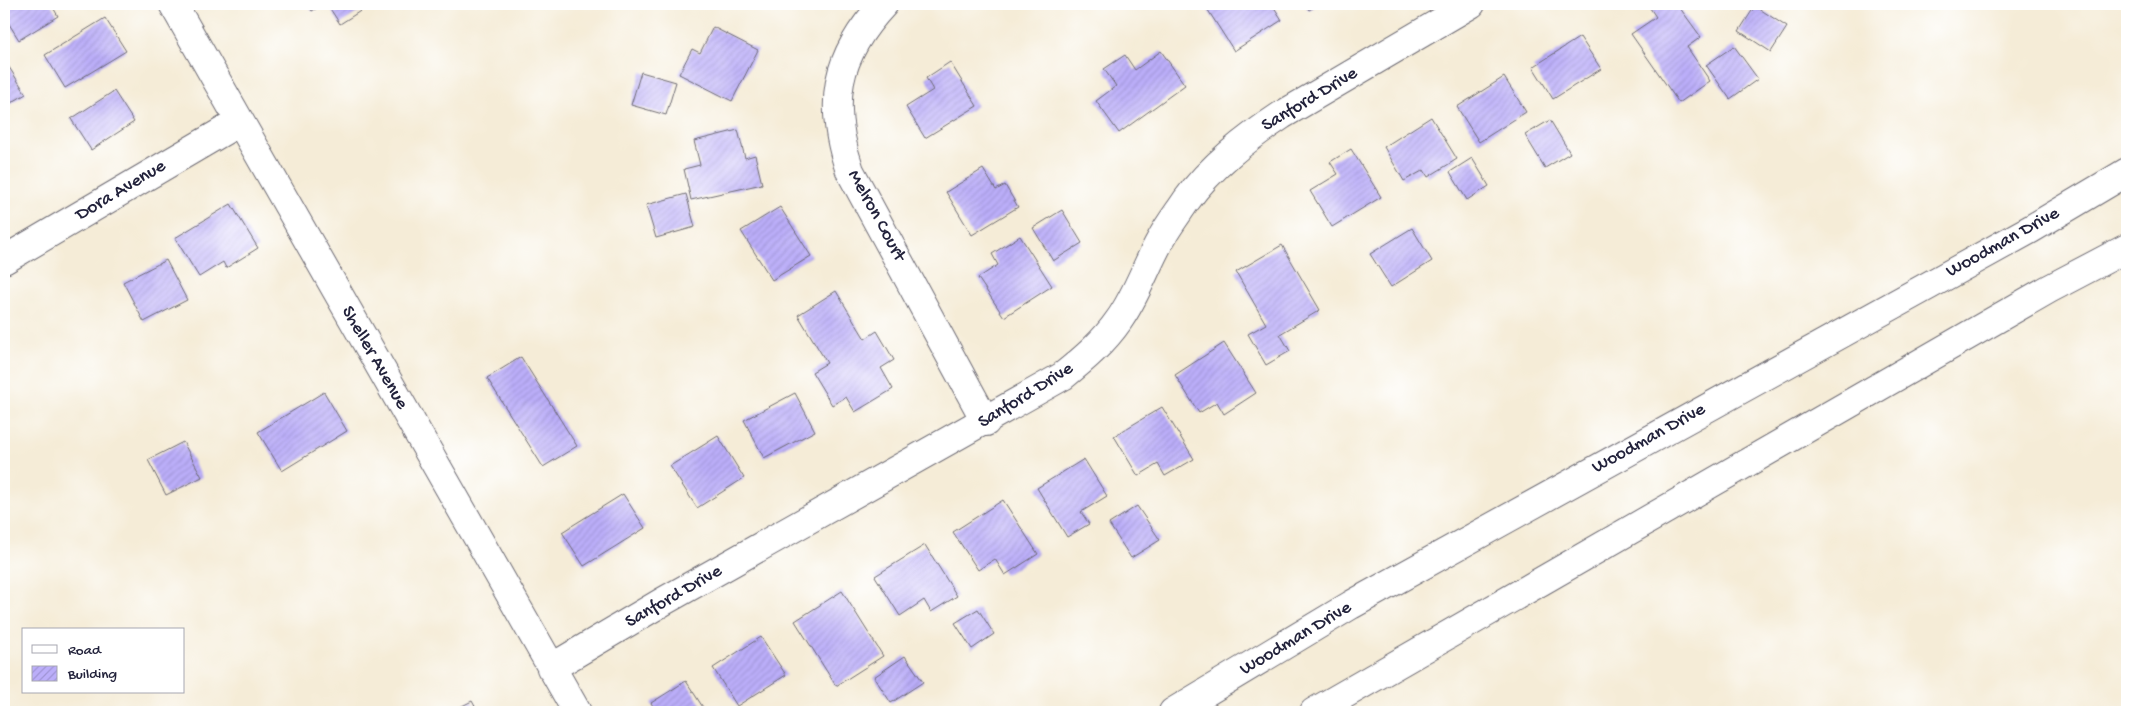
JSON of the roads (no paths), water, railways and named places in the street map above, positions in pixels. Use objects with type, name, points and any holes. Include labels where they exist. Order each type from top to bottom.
[{"type":"street","name":"Sheller Avenue","points":[[173,4],[576,712]]},
{"type":"street","name":"Melron Court","points":[[884,4],[866,23],[850,50],[840,79],[837,110],[840,141],[850,171],[986,422]]},
{"type":"street","name":"Sanford Drive","points":[[551,668],[664,601],[986,422],[1064,376],[1094,350],[1119,320],[1139,285],[1161,239],[1187,200],[1218,164],[1255,133],[1282,115],[1471,4]]},
{"type":"street","name":"Dora Avenue","points":[[4,260],[239,122]]},
{"type":"street","name":"Woodman Drive","points":[[1174,712],[1351,606],[2031,228],[2127,172]]},
{"type":"street","points":[[1314,712],[2049,289],[2123,250]]}]
